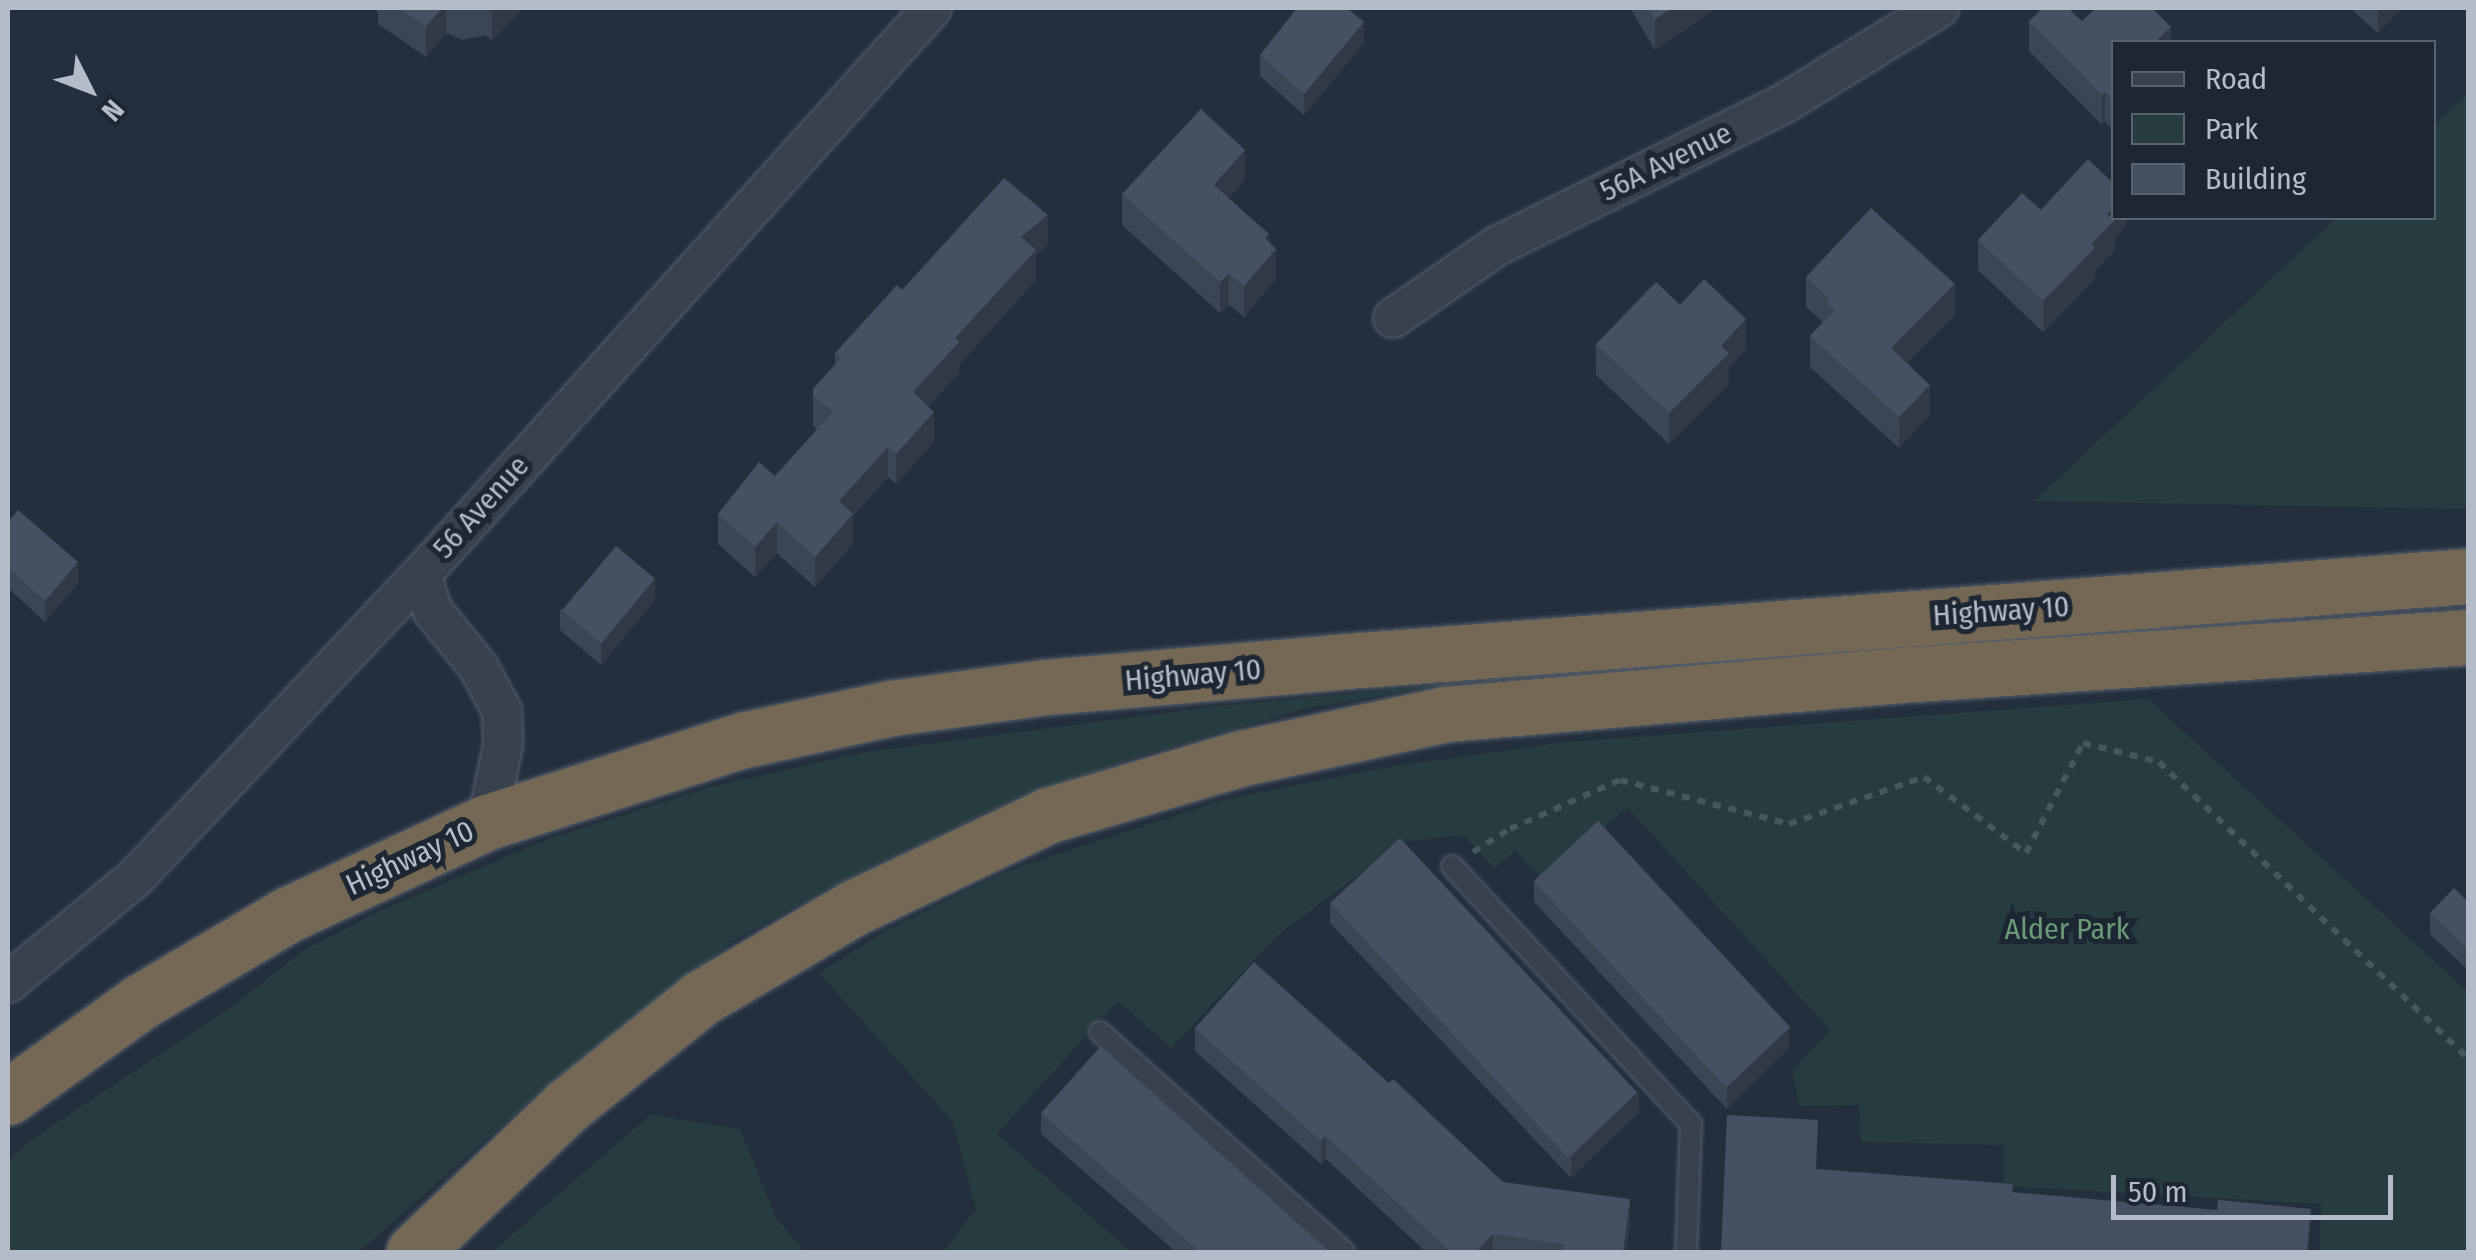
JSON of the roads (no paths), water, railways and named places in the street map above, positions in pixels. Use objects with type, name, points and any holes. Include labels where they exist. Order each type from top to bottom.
[{"type":"highway","name":"Highway 10","points":[[8,1096],[140,1002],[290,914],[487,822],[743,740],[891,708],[1046,688],[2468,576]]},
{"type":"highway","name":"Highway 10","points":[[429,1241],[629,1052],[700,998],[778,950],[1049,816],[1242,758],[1446,714],[1936,673],[2468,637]]},
{"type":"street","name":"56 Avenue","points":[[8,983],[136,877],[420,574],[932,8]]},
{"type":"street","name":"56A Avenue","points":[[1394,318],[1497,246],[1785,103],[1939,8]]},
{"type":"street","points":[[420,574],[433,611],[479,668],[502,712],[503,745],[487,822]]},
{"type":"lane","points":[[1452,866],[1691,1124],[1686,1252]]},
{"type":"lane","points":[[1100,1032],[1344,1252]]},
{"type":"park label","name":"Alder Park","points":[[2067,929]]}]
